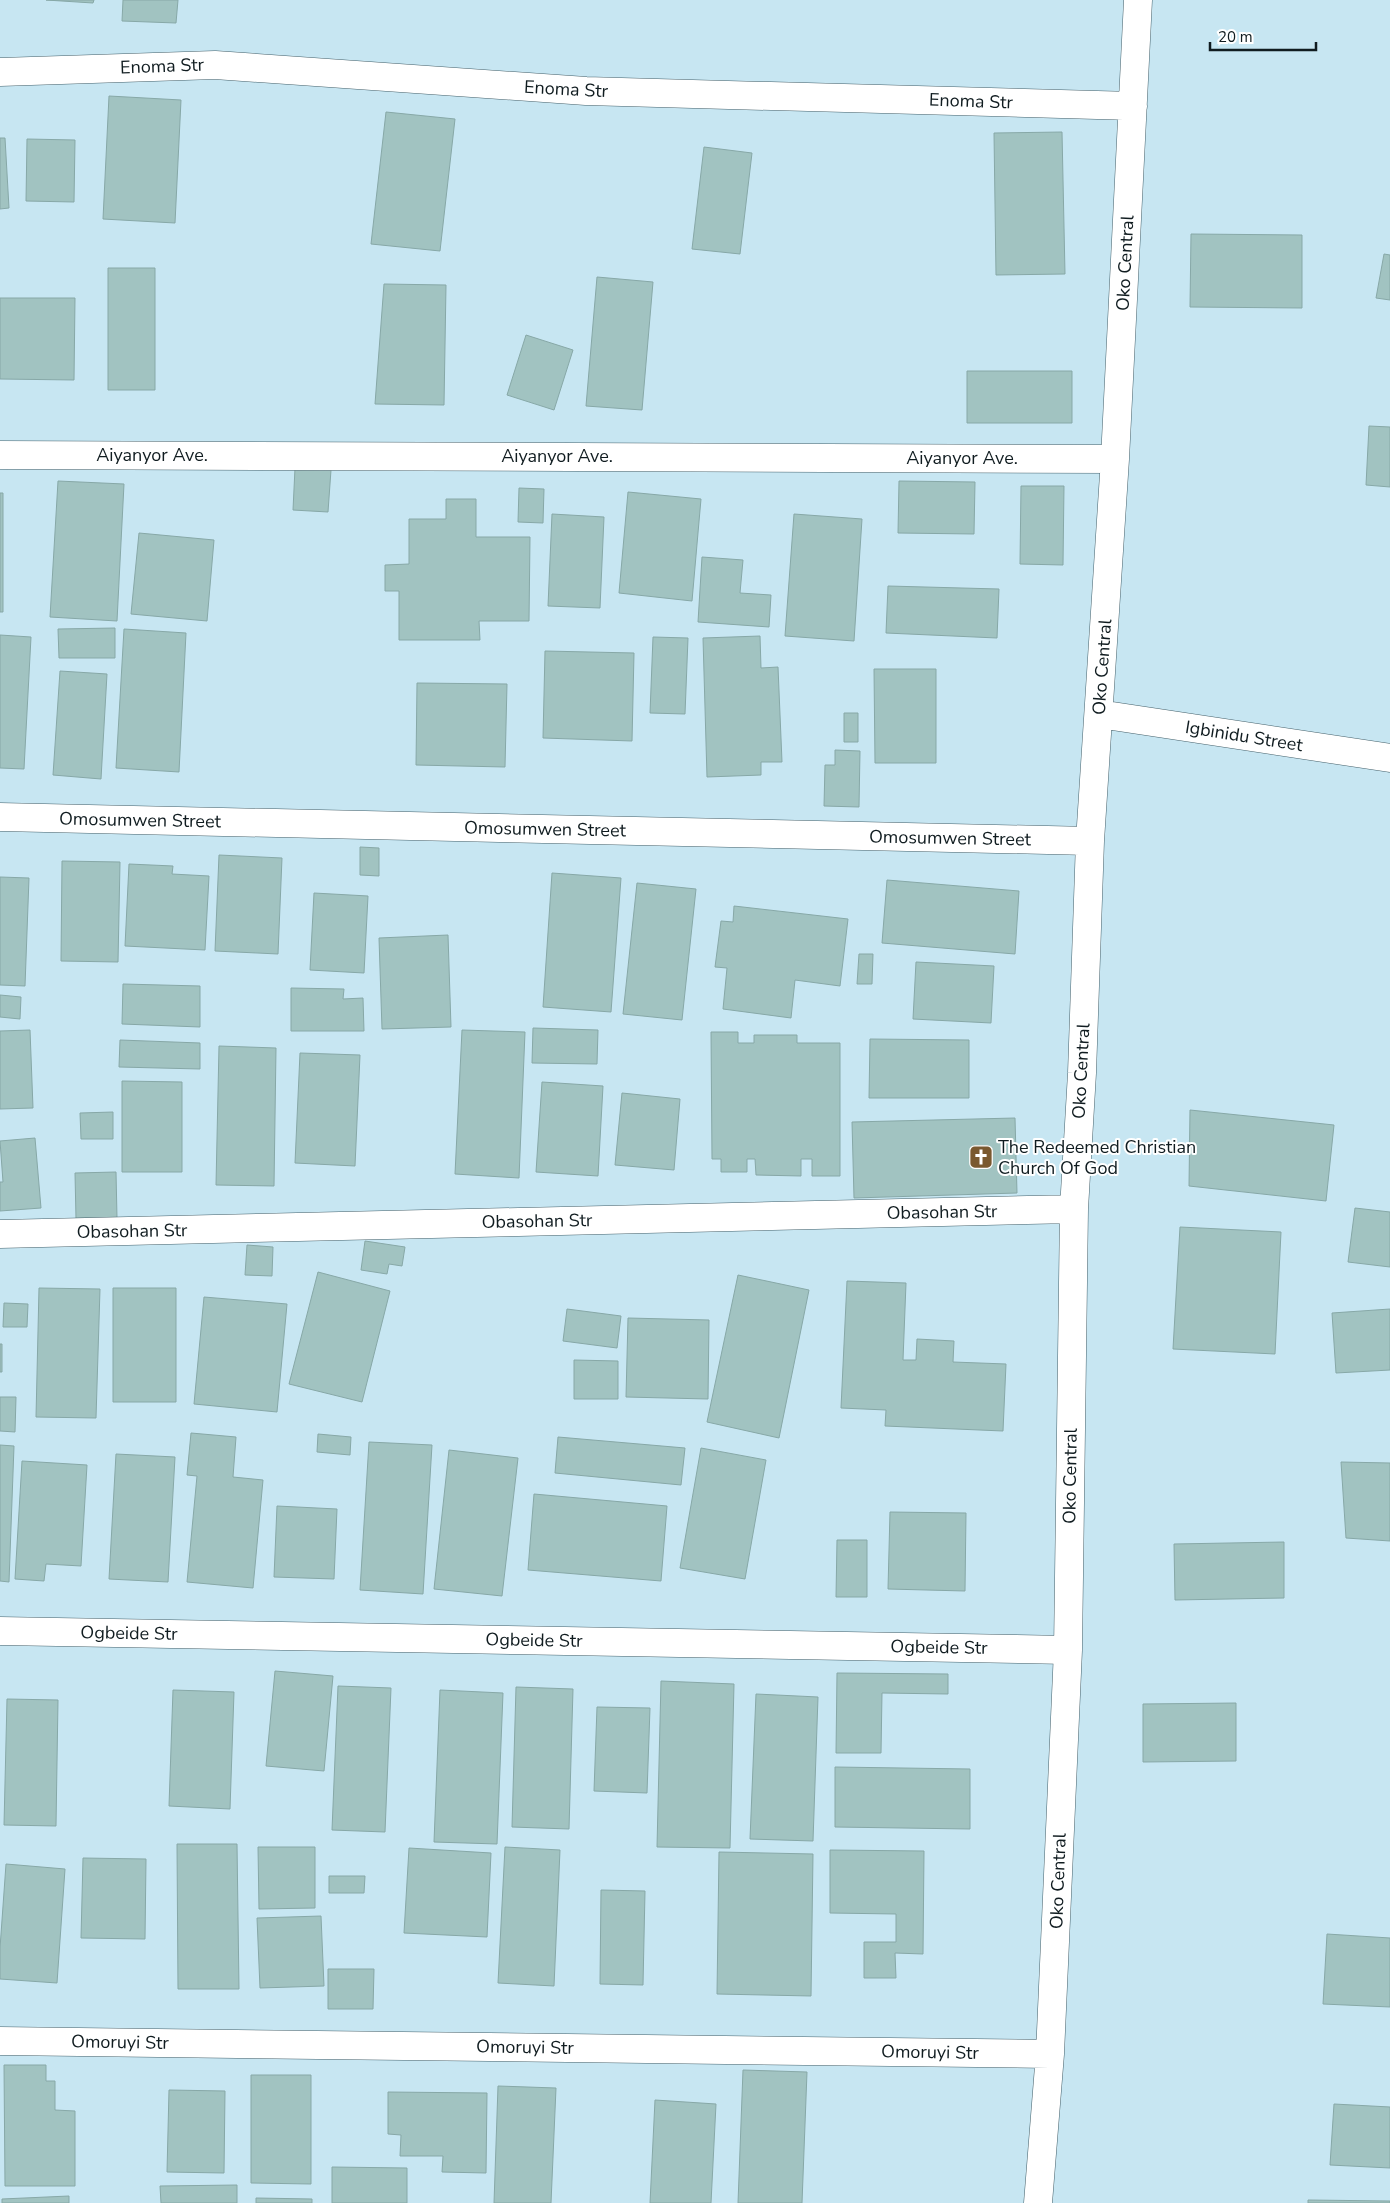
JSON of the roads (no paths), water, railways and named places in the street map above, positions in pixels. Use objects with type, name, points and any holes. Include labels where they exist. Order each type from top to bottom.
[{"type":"street","name":"Oko Central","points":[[1038,2203],[1050,2054],[1068,1650],[1074,1209],[1082,1073],[1090,841],[1115,459],[1138,0]]},
{"type":"street","name":"Enoma Str","points":[[0,72],[215,64],[586,91],[1133,106]]},
{"type":"street","name":"Aiyanyor Ave.","points":[[0,455],[1115,459]]},
{"type":"street","name":"Igbinidu Street","points":[[1099,714],[1390,758]]},
{"type":"street","name":"Omosumwen Street","points":[[0,817],[1090,841]]},
{"type":"street","name":"Obasohan Str","points":[[0,1234],[1074,1209]]},
{"type":"street","name":"Ogbeide Str","points":[[0,1631],[1068,1650]]},
{"type":"street","name":"Omoruyi Str","points":[[0,2041],[1050,2054]]},
{"type":"place","name":"The Redeemed Christian Church Of God","points":[[981,1157]]}]
